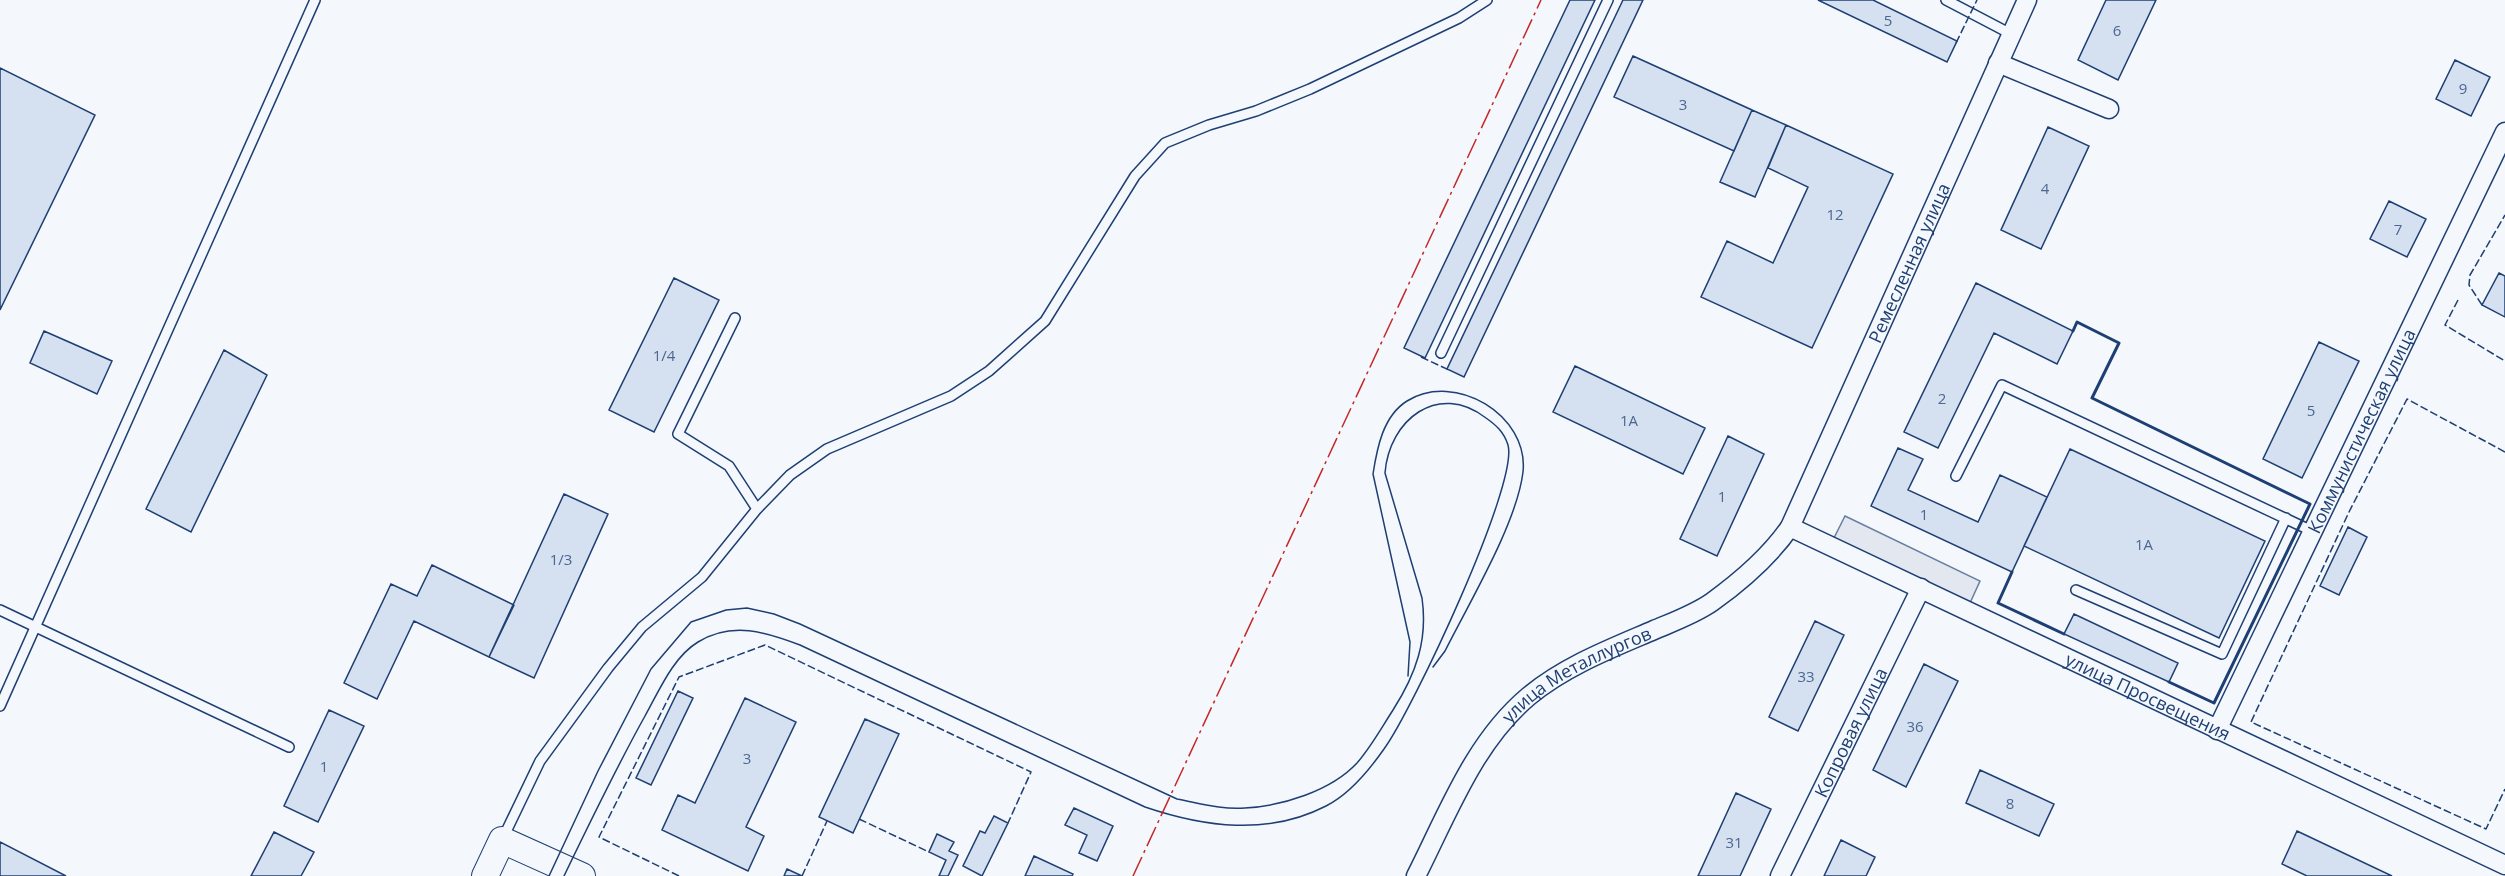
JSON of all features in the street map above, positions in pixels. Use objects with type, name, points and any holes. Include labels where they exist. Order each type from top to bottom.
[{"type":"street","name":"Ремесленная улица","points":[[1790,527],[2027,0]]},
{"type":"street","points":[[1998,63],[2109,109]]},
{"type":"street","name":"Коммунистическая улица","points":[[2217,730],[2505,132]]},
{"type":"street","name":"улица Просвещения","points":[[1790,527],[2505,865]]},
{"type":"street","name":"улица Металлургов","points":[[1416,876],[1477,755],[1510,713],[1531,694],[1601,652],[1711,603],[1773,551],[1790,527]]},
{"type":"street","name":"Копровая улица","points":[[1780,876],[1921,588]]},
{"type":"street","points":[[485,876],[502,840],[582,876]]},
{"type":"lane","points":[[0,706],[315,0]]},
{"type":"lane","points":[[502,840],[540,760],[642,627],[702,577],[757,509],[790,475],[827,448],[951,396],[990,371],[1046,321],[1135,176],[1166,143],[1310,89],[1459,18],[1487,0]]},
{"type":"lane","points":[[1441,353],[1608,0]]},
{"type":"lane","points":[[1946,0],[2011,34]]},
{"type":"lane","points":[[735,318],[678,434],[729,466],[757,509]]},
{"type":"lane","points":[[1956,476],[2002,385],[2312,531]]},
{"type":"lane","points":[[2076,590],[2222,654],[2286,518]]},
{"type":"lane","points":[[0,610],[289,747]]},
{"type":"shaded area","points":[[1845,516],[1980,581],[1970,603],[1834,538]]},
{"type":"building","points":[[1570,0],[1595,0],[1425,358],[1404,348]]},
{"type":"building","points":[[1623,0],[1643,0],[1464,377],[1447,369]]},
{"type":"building","points":[[1818,0],[1873,0],[1957,41],[1947,62]]},
{"type":"building","points":[[2106,0],[2156,0],[2118,80],[2078,60]]},
{"type":"building","points":[[1633,56],[1752,110],[1734,151],[1614,97]]},
{"type":"building","points":[[2455,60],[2490,77],[2471,116],[2436,99]]},
{"type":"building","points":[[0,68],[95,115],[0,310]]},
{"type":"building","points":[[1752,110],[1786,125],[1755,197],[1720,182]]},
{"type":"building","points":[[1786,125],[1893,174],[1812,348],[1701,297],[1727,241],[1773,263],[1808,187],[1768,168]]},
{"type":"building","points":[[2048,127],[2089,146],[2041,249],[2001,230]]},
{"type":"building","points":[[2389,201],[2426,219],[2407,257],[2370,239]]},
{"type":"building","points":[[2499,273],[2505,276],[2505,317],[2482,305]]},
{"type":"building","points":[[674,278],[719,300],[654,432],[609,410]]},
{"type":"building","points":[[1976,283],[2073,331],[2057,364],[1994,333],[1938,448],[1904,432]]},
{"type":"building","points":[[44,331],[112,361],[97,394],[30,363]]},
{"type":"building","points":[[2319,342],[2359,361],[2302,478],[2263,459]]},
{"type":"building","points":[[224,350],[267,375],[191,532],[146,509]]},
{"type":"building","points":[[1575,366],[1705,428],[1683,474],[1553,412]]},
{"type":"building","points":[[1728,436],[1764,454],[1717,556],[1680,539]]},
{"type":"building","points":[[1898,448],[1923,459],[1908,490],[1978,522],[2000,475],[2047,497],[2012,572],[1871,506]]},
{"type":"building","points":[[2070,449],[2265,541],[2219,638],[2024,546]]},
{"type":"building","points":[[564,494],[608,514],[534,678],[489,657]]},
{"type":"building","points":[[2348,527],[2367,537],[2339,595],[2320,586]]},
{"type":"building","points":[[432,565],[514,605],[489,657],[414,621],[377,699],[344,683],[391,584],[417,596]]},
{"type":"building","points":[[2074,614],[2178,663],[2169,682],[2064,634]]},
{"type":"building","points":[[1815,621],[1844,635],[1798,731],[1769,717]]},
{"type":"building","points":[[1924,664],[1958,681],[1906,787],[1873,770]]},
{"type":"building","points":[[678,691],[693,698],[651,785],[636,778]]},
{"type":"building","points":[[745,698],[796,722],[746,827],[764,836],[748,871],[662,830],[678,795],[695,803]]},
{"type":"building","points":[[329,710],[364,726],[318,822],[284,806]]},
{"type":"building","points":[[865,719],[899,734],[853,833],[819,817]]},
{"type":"building","points":[[1980,770],[2054,804],[2039,836],[1966,803]]},
{"type":"building","points":[[1736,793],[1771,809],[1740,876],[1698,876]]},
{"type":"building","points":[[1074,808],[1113,826],[1097,861],[1079,853],[1087,835],[1065,825]]},
{"type":"building","points":[[994,816],[1008,823],[982,876],[963,866],[980,831],[985,833]]},
{"type":"building","points":[[2297,831],[2392,876],[2307,876],[2282,864]]},
{"type":"building","points":[[274,832],[314,852],[301,876],[251,876]]},
{"type":"building","points":[[937,834],[954,842],[949,851],[958,855],[948,876],[939,876],[946,860],[929,852]]},
{"type":"building","points":[[1841,840],[1875,857],[1866,876],[1824,876]]},
{"type":"building","points":[[0,842],[66,876],[0,876]]},
{"type":"building","points":[[1034,856],[1073,874],[1072,876],[1025,876]]},
{"type":"building","points":[[787,869],[802,876],[784,876]]},
{"type":"tram line","points":[[1408,676],[1410,642],[1373,474],[1382,433],[1399,407],[1426,393],[1446,391],[1466,395],[1485,404],[1502,417],[1514,433],[1522,451],[1523,472],[1512,515],[1502,538],[1445,651],[1433,667]]},
{"type":"tram line","points":[[549,876],[598,771],[651,669],[691,622],[726,610],[747,608],[774,614],[800,624],[1177,799],[1219,807],[1245,808],[1290,800],[1320,789],[1346,773],[1372,744],[1408,683],[1422,642],[1422,598],[1385,473],[1396,437],[1406,423],[1419,412],[1434,405],[1451,404],[1468,408],[1486,418],[1499,429],[1506,440],[1508,445],[1507,468],[1497,504],[1461,597],[1417,691],[1398,727],[1372,765],[1358,781],[1326,806],[1282,822],[1259,825],[1213,823],[1167,814],[1145,807],[800,645],[762,633],[736,630],[711,636],[698,642],[689,648],[674,665],[624,755],[564,876]]},
{"type":"fence","points":[[1956,43],[1977,0]]},
{"type":"fence","points":[[2482,305],[2469,285],[2470,275],[2505,215]]},
{"type":"fence","points":[[2458,300],[2445,325],[2505,361]]},
{"type":"fence","points":[[1421,357],[1451,371]]},
{"type":"fence","points":[[2505,452],[2407,399],[2349,512],[2251,722],[2486,829],[2505,789]]},
{"type":"fence","points":[[679,876],[599,837],[679,677],[765,645],[1031,772],[1008,823]]},
{"type":"fence","points":[[859,819],[929,852]]},
{"type":"fence","points":[[802,876],[827,821]]},
{"type":"wall","points":[[2073,331],[2077,322],[2119,343],[2092,398],[2310,504],[2214,703],[2169,682]]},
{"type":"wall","points":[[2012,572],[1998,603],[2064,634]]},
{"type":"power","points":[[1133,876],[1541,0]]}]
